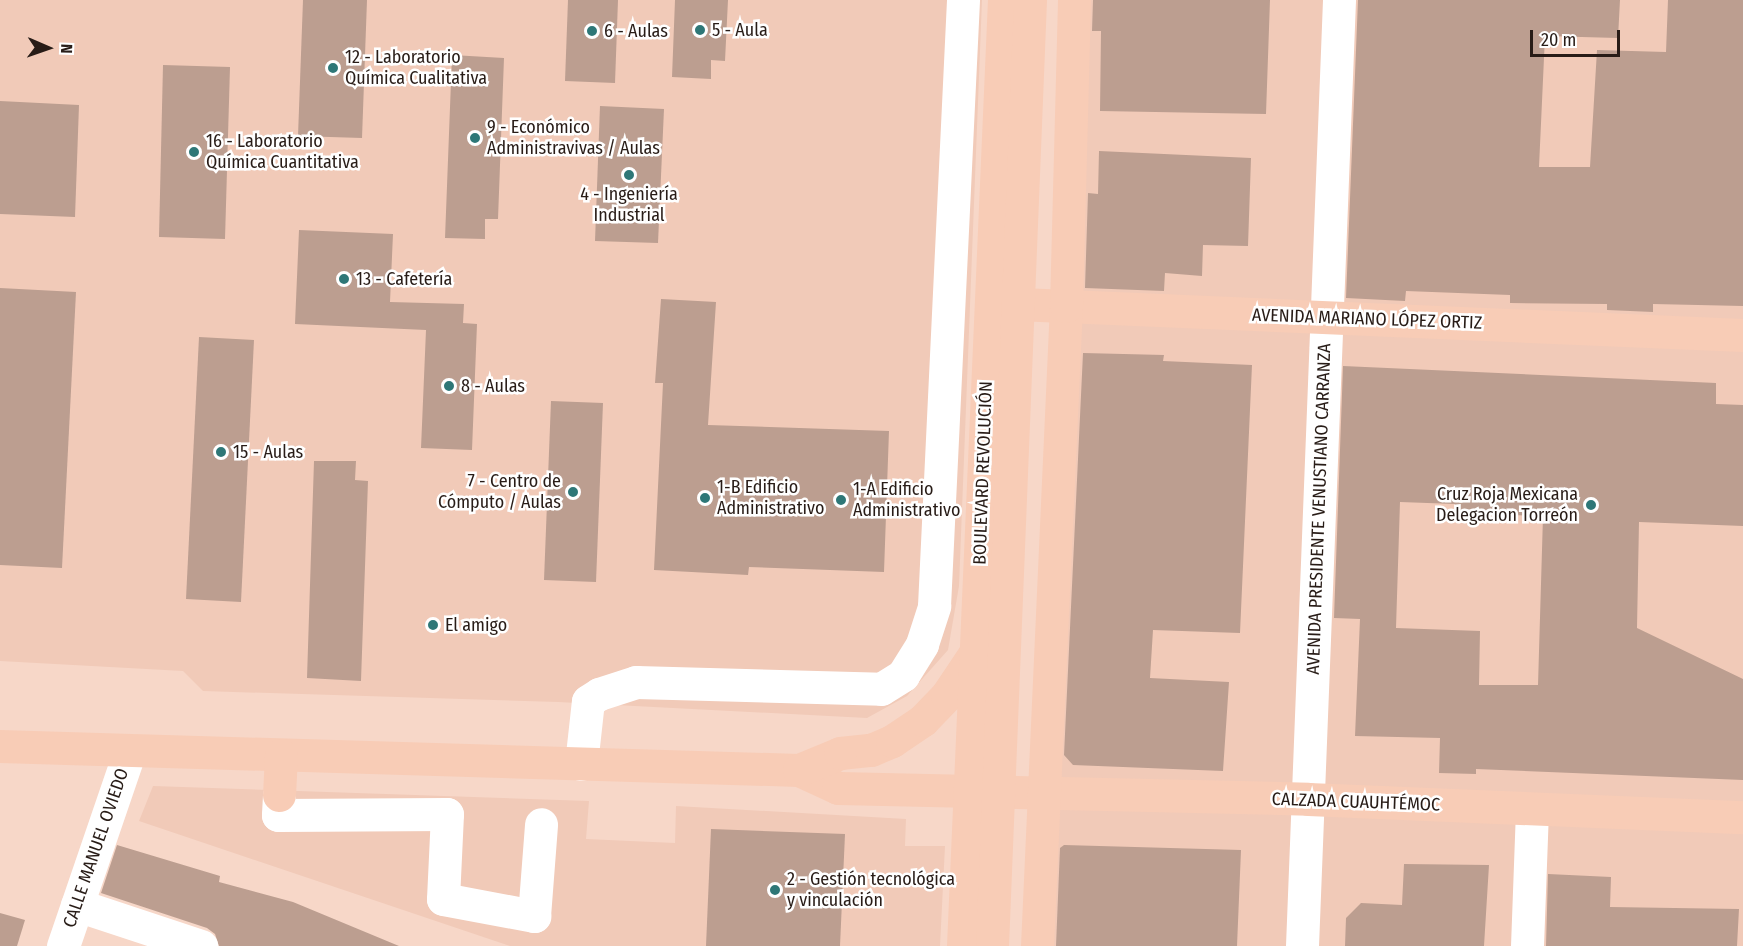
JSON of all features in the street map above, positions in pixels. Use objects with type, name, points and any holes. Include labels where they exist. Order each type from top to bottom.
[{"type":"main road","name":"BOULEVARD REVOLUCIÓN","points":[[963,946],[1004,0]]},
{"type":"main road","name":"BOULEVARD REVOLUCIÓN","points":[[992,946],[1030,0]]},
{"type":"main road","points":[[1012,946],[1049,0]]},
{"type":"main road","points":[[1037,946],[1066,306],[1074,0]]},
{"type":"main road","name":"AVENIDA MARIANO LÓPEZ ORTIZ","points":[[991,303],[1743,335]]},
{"type":"main road","points":[[0,746],[799,770],[840,753],[871,750],[892,741],[922,720],[947,695],[975,653]]},
{"type":"main road","points":[[279,795],[281,754]]},
{"type":"main road","name":"CALZADA CUAUHTÉMOC","points":[[799,770],[838,788],[1044,795],[1065,792],[1308,799],[1743,817]]},
{"type":"street","points":[[581,764],[588,701],[598,694],[636,682],[880,689],[903,675],[922,644],[934,606],[963,0]]},
{"type":"street","name":"AVENIDA PRESIDENTE VENUSTIANO CARRANZA","points":[[1302,946],[1339,0]]},
{"type":"street","name":"CALLE MANUEL OVIEDO","points":[[63,946],[129,750]]},
{"type":"street","points":[[279,795],[278,815],[447,814],[443,899],[534,916],[541,824]]},
{"type":"street","points":[[1527,946],[1532,809]]},
{"type":"street","points":[[77,905],[201,946]]},
{"type":"shaded area","points":[[0,0],[982,0],[959,586],[948,650],[907,696],[867,718],[558,702],[203,691],[183,671],[0,661]]},
{"type":"shaded area","points":[[1063,0],[1743,0],[1743,946],[1029,946]]},
{"type":"shaded area","points":[[153,786],[589,801],[586,839],[675,843],[676,806],[906,819],[905,846],[945,846],[940,946],[510,946],[139,821]]},
{"type":"building","name":"12 - Laboratorio Química Cualitativa","points":[[303,0],[367,0],[362,138],[298,136]]},
{"type":"building","name":"6 - Aulas","points":[[568,0],[618,0],[615,83],[565,81]]},
{"type":"building","name":"5 - Aula","points":[[675,0],[728,0],[725,61],[711,60],[711,79],[672,77]]},
{"type":"building","points":[[1093,0],[1270,0],[1266,114],[1100,111],[1101,31],[1092,31]]},
{"type":"building","points":[[1358,0],[1620,0],[1618,38],[1545,36],[1539,167],[1590,167],[1597,50],[1666,52],[1668,0],[1743,0],[1743,306],[1653,304],[1653,312],[1607,310],[1607,304],[1510,303],[1510,295],[1406,291],[1405,301],[1346,298]]},
{"type":"building","name":"9 - Económico Administravivas / Aulas","points":[[452,55],[504,58],[498,219],[485,219],[485,239],[445,238]]},
{"type":"building","name":"16 - Laboratorio Química Cuantitativa","points":[[163,65],[230,67],[225,239],[159,237]]},
{"type":"building","points":[[0,101],[79,105],[75,217],[0,214]]},
{"type":"building","name":"4 - Ingeniería Industrial","points":[[600,106],[664,109],[658,243],[595,241]]},
{"type":"building","points":[[1099,151],[1251,158],[1248,246],[1203,245],[1202,276],[1165,273],[1164,291],[1085,288],[1088,193],[1098,194]]},
{"type":"building","points":[[299,230],[393,234],[390,302],[464,304],[463,323],[477,324],[472,450],[421,448],[426,330],[295,324]]},
{"type":"building","points":[[0,288],[76,292],[62,568],[0,565]]},
{"type":"building","points":[[661,299],[716,302],[708,425],[889,431],[884,572],[749,567],[748,575],[654,570],[663,383],[655,383]]},
{"type":"building","name":"15 - Aulas","points":[[199,337],[254,340],[241,602],[186,599]]},
{"type":"building","points":[[1083,353],[1164,355],[1163,361],[1252,365],[1240,633],[1153,630],[1150,678],[1229,682],[1223,771],[1073,765],[1064,755]]},
{"type":"building","points":[[1343,366],[1716,383],[1716,404],[1743,405],[1743,526],[1639,522],[1637,628],[1743,679],[1743,780],[1476,769],[1476,774],[1439,773],[1440,738],[1355,736],[1360,619],[1334,618]],"holes":[[[1400,502],[1455,504],[1455,513],[1543,516],[1538,685],[1479,685],[1480,631],[1396,628]]]},
{"type":"building","name":"7 - Centro de Cómputo / Aulas","points":[[551,401],[603,403],[596,582],[544,580]]},
{"type":"building","points":[[314,461],[356,461],[355,480],[368,481],[361,681],[307,678]]},
{"type":"building","name":"2 - Gestión tecnológica y vinculación","points":[[711,829],[845,834],[840,946],[706,946]]},
{"type":"building","points":[[117,845],[220,876],[219,882],[293,902],[399,946],[219,946],[215,934],[207,928],[101,893]]},
{"type":"building","points":[[1064,845],[1241,850],[1237,946],[1056,946],[1060,848]]},
{"type":"building","points":[[1404,864],[1489,865],[1484,946],[1345,946],[1346,918],[1361,903],[1402,905]]},
{"type":"building","points":[[1548,874],[1611,877],[1610,907],[1739,909],[1737,946],[1546,946]]},
{"type":"building","points":[[0,913],[25,920],[17,946],[0,946]]},
{"type":"place","name":"5 - Aula","points":[[700,30]]},
{"type":"place","name":"6 - Aulas","points":[[592,31]]},
{"type":"place","name":"12 - Laboratorio Química Cualitativa","points":[[333,68]]},
{"type":"place","name":"9 - Económico Administravivas / Aulas","points":[[475,138]]},
{"type":"place","name":"16 - Laboratorio Química Cuantitativa","points":[[194,152]]},
{"type":"place","name":"4 - Ingeniería Industrial","points":[[629,175]]},
{"type":"place","name":"13 - Cafetería","points":[[344,279]]},
{"type":"place","name":"8 - Aulas","points":[[449,386]]},
{"type":"place","name":"15 - Aulas","points":[[221,452]]},
{"type":"place","name":"7 - Centro de Cómputo / Aulas","points":[[573,492]]},
{"type":"place","name":"1-B Edificio Administrativo","points":[[705,498]]},
{"type":"place","name":"1-A Edificio Administrativo","points":[[841,500]]},
{"type":"place","name":"Cruz Roja Mexicana Delegacion Torreón","points":[[1591,505]]},
{"type":"place","name":"El amigo","points":[[433,625]]},
{"type":"place","name":"2 - Gestión tecnológica y vinculación","points":[[775,890]]}]
